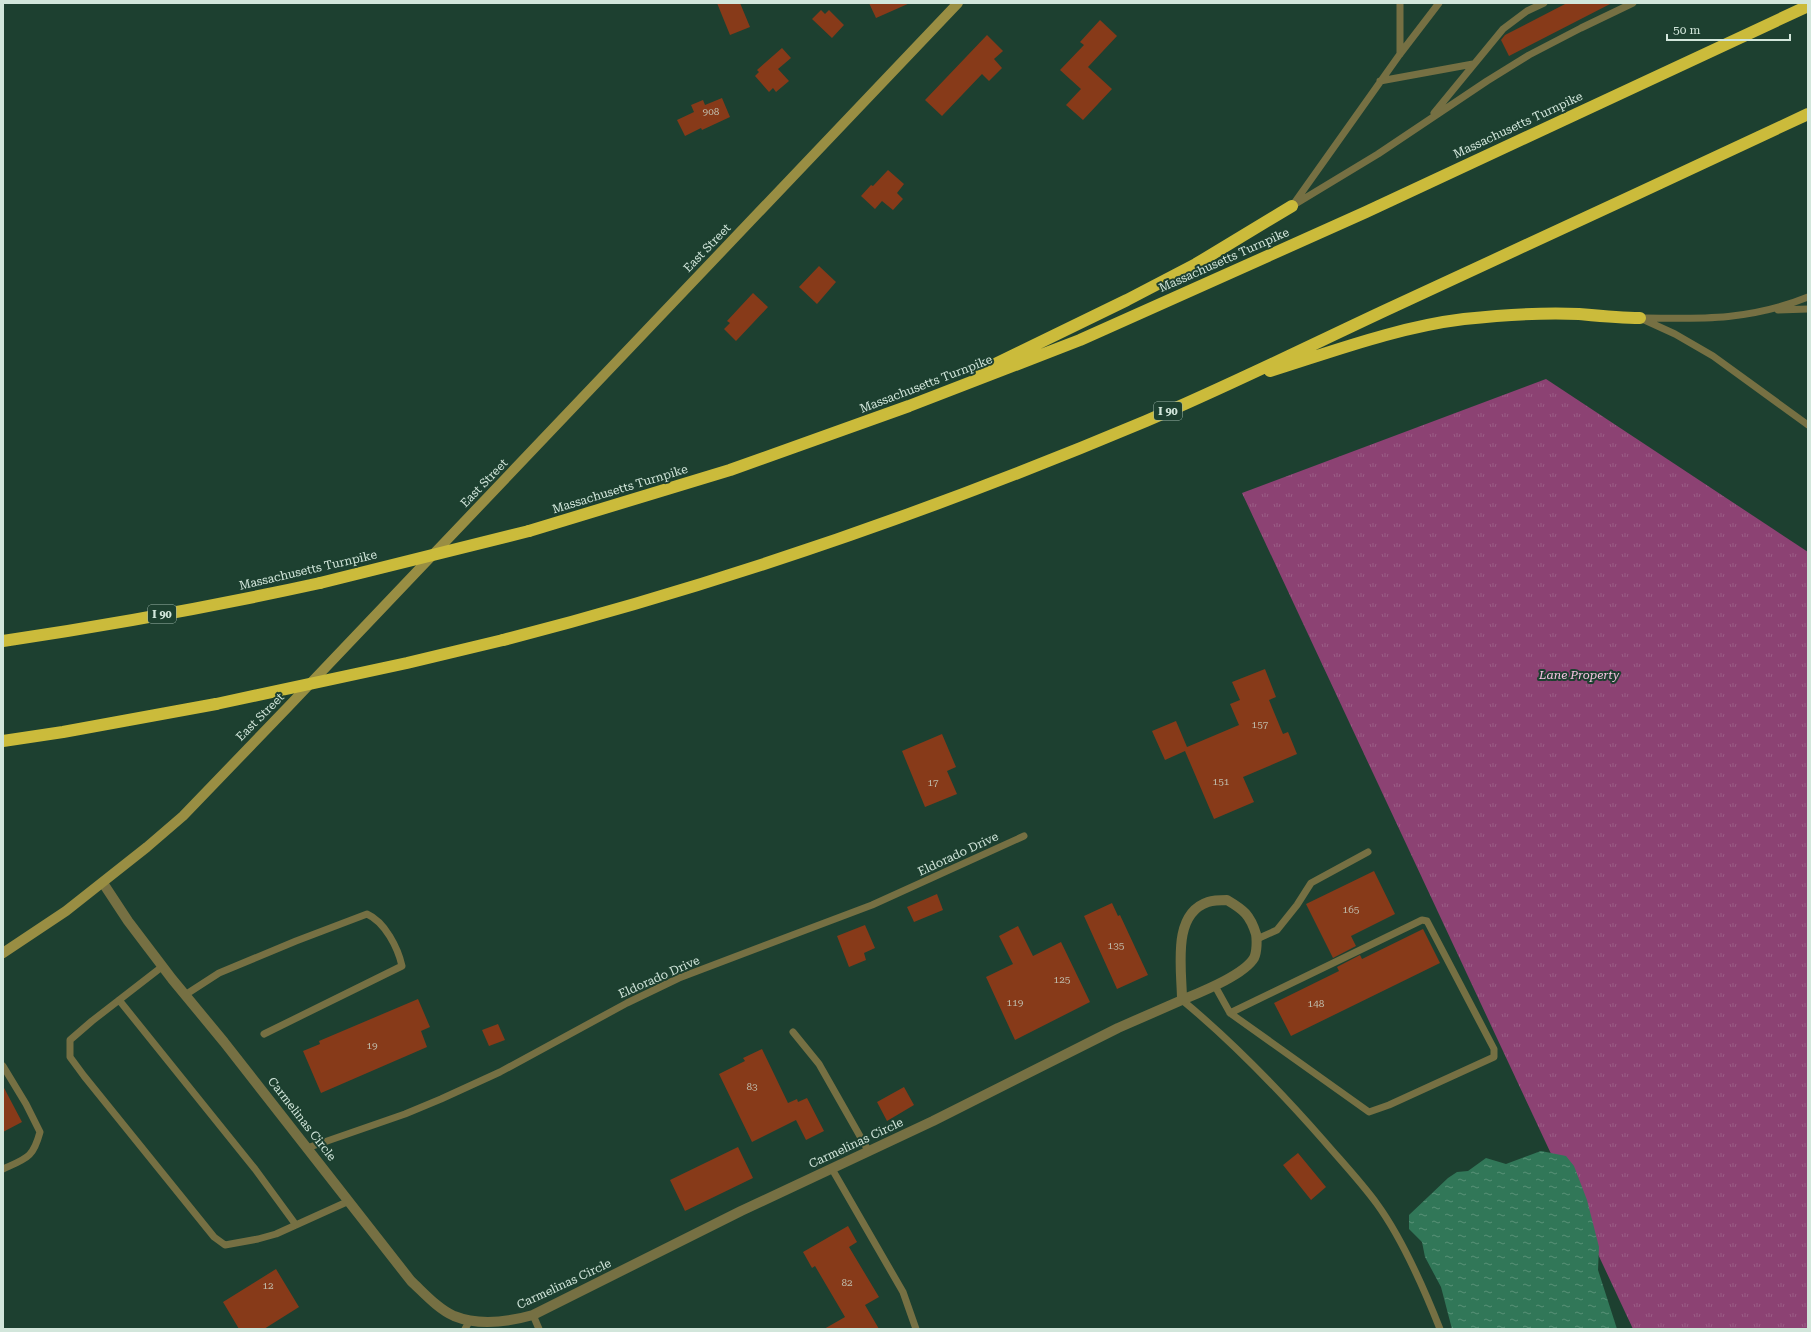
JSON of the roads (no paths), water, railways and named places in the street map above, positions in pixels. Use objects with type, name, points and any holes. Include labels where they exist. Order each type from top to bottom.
[{"type":"highway","name":"Massachusetts Turnpike","points":[[3,641],[123,622],[248,599],[320,583],[529,531],[730,470],[909,406],[1087,337],[1366,212],[1808,6]]},
{"type":"highway","name":"I 90","points":[[3,741],[63,732],[216,704],[408,663],[503,640],[567,624],[687,588],[883,523],[1081,448],[1224,386],[1808,114]]},
{"type":"highway","points":[[909,406],[1127,300],[1196,264],[1292,206]]},
{"type":"highway","points":[[1224,386],[1379,337],[1425,326],[1464,319],[1541,314],[1578,314],[1640,318]]},
{"type":"main road","name":"East Street","points":[[3,953],[66,911],[103,883],[183,816],[958,3]]},
{"type":"street","name":"Carmelinas Circle","points":[[103,883],[128,921],[411,1281],[434,1302],[454,1315],[470,1320],[495,1322],[516,1320],[533,1315],[741,1211],[869,1152],[1118,1028],[1215,986],[1244,969],[1254,958],[1257,940]]},
{"type":"street","points":[[1182,1000],[1181,943],[1184,925],[1194,909],[1209,901],[1227,900],[1244,910],[1253,925],[1257,940]]},
{"type":"lane","points":[[1400,3],[1400,54]]},
{"type":"lane","points":[[1292,206],[1380,81],[1439,3]]},
{"type":"lane","points":[[1430,118],[1503,29],[1527,11],[1544,3]]},
{"type":"lane","points":[[1292,206],[1378,154],[1430,118],[1530,55],[1633,3]]},
{"type":"lane","points":[[1380,81],[1473,64]]},
{"type":"lane","points":[[1640,318],[1708,319],[1745,316],[1769,311],[1808,296]]},
{"type":"lane","points":[[1769,311],[1808,310]]},
{"type":"lane","points":[[1640,318],[1675,334],[1713,356],[1808,425]]},
{"type":"lane","name":"Eldorado Drive","points":[[307,1148],[400,1116],[441,1099],[500,1072],[627,1003],[678,978],[872,905],[1024,836]]},
{"type":"lane","points":[[1257,940],[1277,930],[1297,905],[1311,883],[1368,852]]},
{"type":"lane","points":[[185,994],[218,973],[367,914],[374,918],[384,928],[400,958],[402,966],[264,1034]]},
{"type":"lane","points":[[1215,986],[1230,1013],[1369,1112],[1389,1105],[1494,1057],[1494,1049],[1427,921],[1422,920],[1230,1013]]},
{"type":"lane","points":[[163,966],[70,1040],[70,1057],[84,1076],[214,1237],[225,1245],[276,1234],[349,1201]]},
{"type":"lane","points":[[119,1000],[255,1169],[296,1225]]},
{"type":"lane","points":[[1182,1000],[1215,1027],[1256,1066],[1305,1119],[1378,1205],[1400,1242],[1440,1329]]},
{"type":"lane","points":[[793,1032],[819,1064],[869,1152]]},
{"type":"lane","points":[[3,1066],[26,1104],[40,1132],[36,1148],[26,1159],[3,1169]]},
{"type":"lane","points":[[832,1169],[903,1292],[916,1329]]},
{"type":"lane","points":[[533,1315],[539,1329]]},
{"type":"lane","points":[[465,1329],[470,1320]]},
{"type":"water","points":[[1541,1151],[1566,1156],[1574,1166],[1587,1200],[1599,1247],[1598,1270],[1617,1329],[1452,1329],[1441,1287],[1425,1257],[1422,1242],[1409,1229],[1409,1215],[1448,1178],[1457,1172],[1468,1171],[1486,1158],[1506,1164]]},
{"type":"park label","name":"Lane Property","points":[[1579,675]]}]
